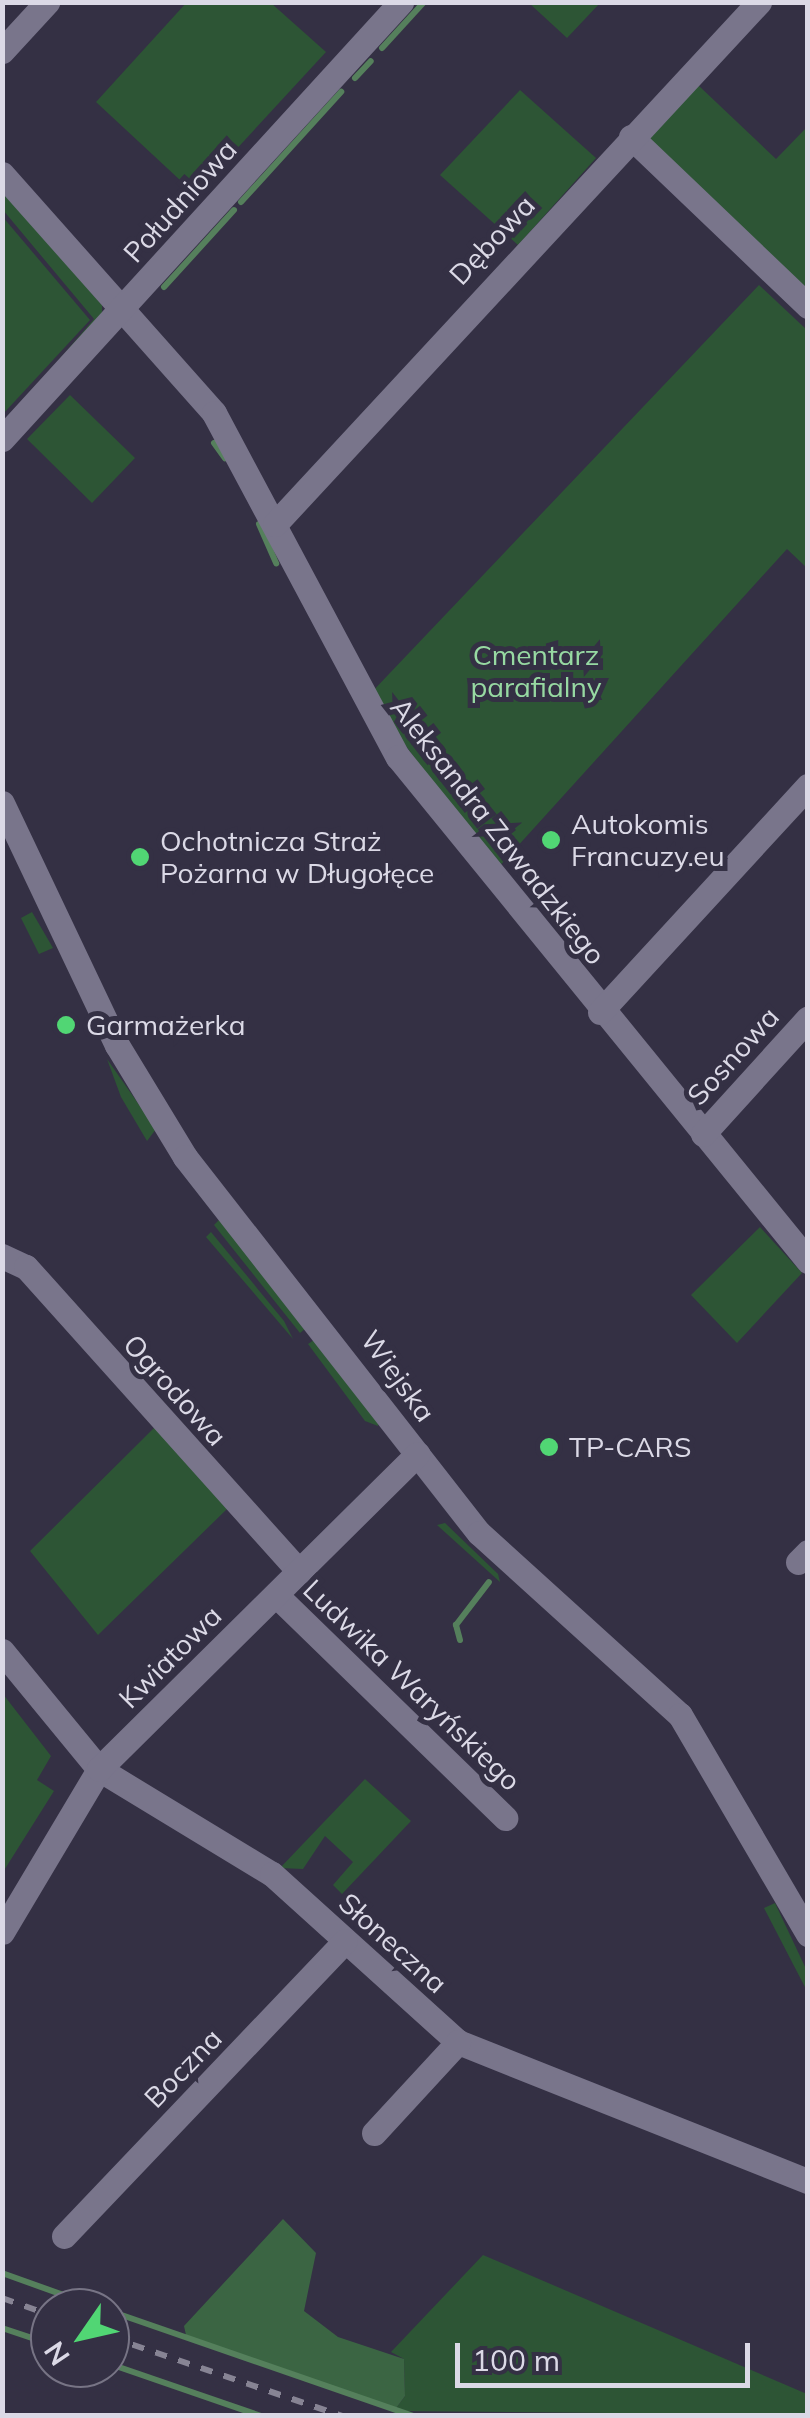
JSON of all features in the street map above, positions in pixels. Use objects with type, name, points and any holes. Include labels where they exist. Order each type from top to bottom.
[{"type":"street","points":[[2,52],[47,2]]},
{"type":"street","name":"Południowa","points":[[2,439],[122,314],[401,2]]},
{"type":"street","name":"Dębowa","points":[[275,524],[759,2]]},
{"type":"street","points":[[631,136],[808,306]]},
{"type":"street","name":"Aleksandra Zawadzkiego","points":[[2,174],[214,414],[275,524],[334,652],[398,757],[600,1012],[808,1261]]},
{"type":"street","points":[[600,1012],[808,786]]},
{"type":"street","name":"Wiejska","points":[[2,803],[117,1044],[185,1156],[479,1534],[680,1715],[808,1934]]},
{"type":"street","name":"Sosnowa","points":[[704,1134],[808,1018]]},
{"type":"street","name":"Ogrodowa","points":[[2,1256],[26,1267],[298,1571]]},
{"type":"street","name":"Kwiatowa","points":[[2,1932],[100,1768],[417,1454]]},
{"type":"street","name":"Ludwika Waryńskiego","points":[[276,1595],[506,1818]]},
{"type":"street","name":"Słoneczna","points":[[2,1651],[100,1768],[272,1874],[458,2042],[808,2182]]},
{"type":"street","name":"Boczna","points":[[64,2236],[345,1940]]},
{"type":"street","points":[[374,2132],[458,2042]]},
{"type":"green space","points":[[187,2],[271,3],[326,52],[195,194],[96,102]]},
{"type":"green space","points":[[529,3],[600,3],[567,38]]},
{"type":"green space","points":[[698,85],[776,159],[807,127],[807,289],[652,150],[649,137]]},
{"type":"green space","points":[[520,90],[596,158],[518,245],[440,175]]},
{"type":"green space","points":[[2,188],[102,305],[102,317],[3,425],[94,319],[3,210]]},
{"type":"green space","points":[[2,216],[90,320],[3,414],[2,414]]},
{"type":"green space","name":"Cmentarz parafialny","points":[[759,285],[807,330],[807,568],[787,549],[496,870],[369,695]]},
{"type":"green space","points":[[70,395],[135,458],[92,503],[27,439]]},
{"type":"green space","points":[[32,912],[53,948],[39,954],[21,918]]},
{"type":"green space","points":[[107,1059],[156,1129],[147,1141],[121,1097]]},
{"type":"green space","points":[[219,1220],[306,1328],[300,1333],[214,1225]]},
{"type":"green space","points":[[760,1227],[802,1273],[737,1343],[691,1295]]},
{"type":"green space","points":[[211,1232],[284,1321],[293,1339],[206,1237]]},
{"type":"green space","points":[[314,1340],[379,1418],[378,1426],[365,1421],[308,1344]]},
{"type":"green space","points":[[157,1425],[254,1535],[227,1509],[98,1635],[30,1551]]},
{"type":"green space","points":[[445,1523],[498,1574],[500,1582],[437,1525]]},
{"type":"green space","points":[[3,1694],[51,1756],[37,1780],[54,1791],[3,1872]]},
{"type":"green space","points":[[365,1779],[411,1821],[342,1894],[333,1885],[353,1862],[325,1836],[303,1869],[280,1868]]},
{"type":"green space","points":[[775,1903],[807,1971],[807,1991],[764,1908]]},
{"type":"green space","points":[[283,2219],[316,2253],[304,2311],[338,2337],[404,2359],[405,2396],[394,2411],[186,2335],[184,2326]]},
{"type":"green space","points":[[483,2255],[807,2394],[807,2415],[394,2411],[405,2396],[404,2359],[391,2352]]},
{"type":"waterway","points":[[382,48],[424,2]]},
{"type":"waterway","points":[[355,78],[371,61]]},
{"type":"waterway","points":[[241,202],[341,92]]},
{"type":"waterway","points":[[164,287],[234,210]]},
{"type":"waterway","points":[[214,443],[225,458]]},
{"type":"waterway","points":[[259,524],[276,563]]},
{"type":"waterway","points":[[460,1640],[456,1625],[489,1582]]},
{"type":"waterway","points":[[2,2273],[44,2288]]},
{"type":"waterway","points":[[130,2318],[414,2416]]},
{"type":"waterway","points":[[2,2328],[30,2337]]},
{"type":"waterway","points":[[130,2371],[261,2416]]},
{"type":"railway","points":[[2,2298],[30,2308]]},
{"type":"railway","points":[[130,2344],[342,2416]]},
{"type":"place","name":"Autokomis Francuzy.eu","points":[[551,840]]},
{"type":"place","name":"Ochotnicza Straż Pożarna w Długołęce","points":[[140,857]]},
{"type":"place","name":"Garmażerka","points":[[66,1025]]},
{"type":"place","name":"TP-CARS","points":[[549,1447]]}]
